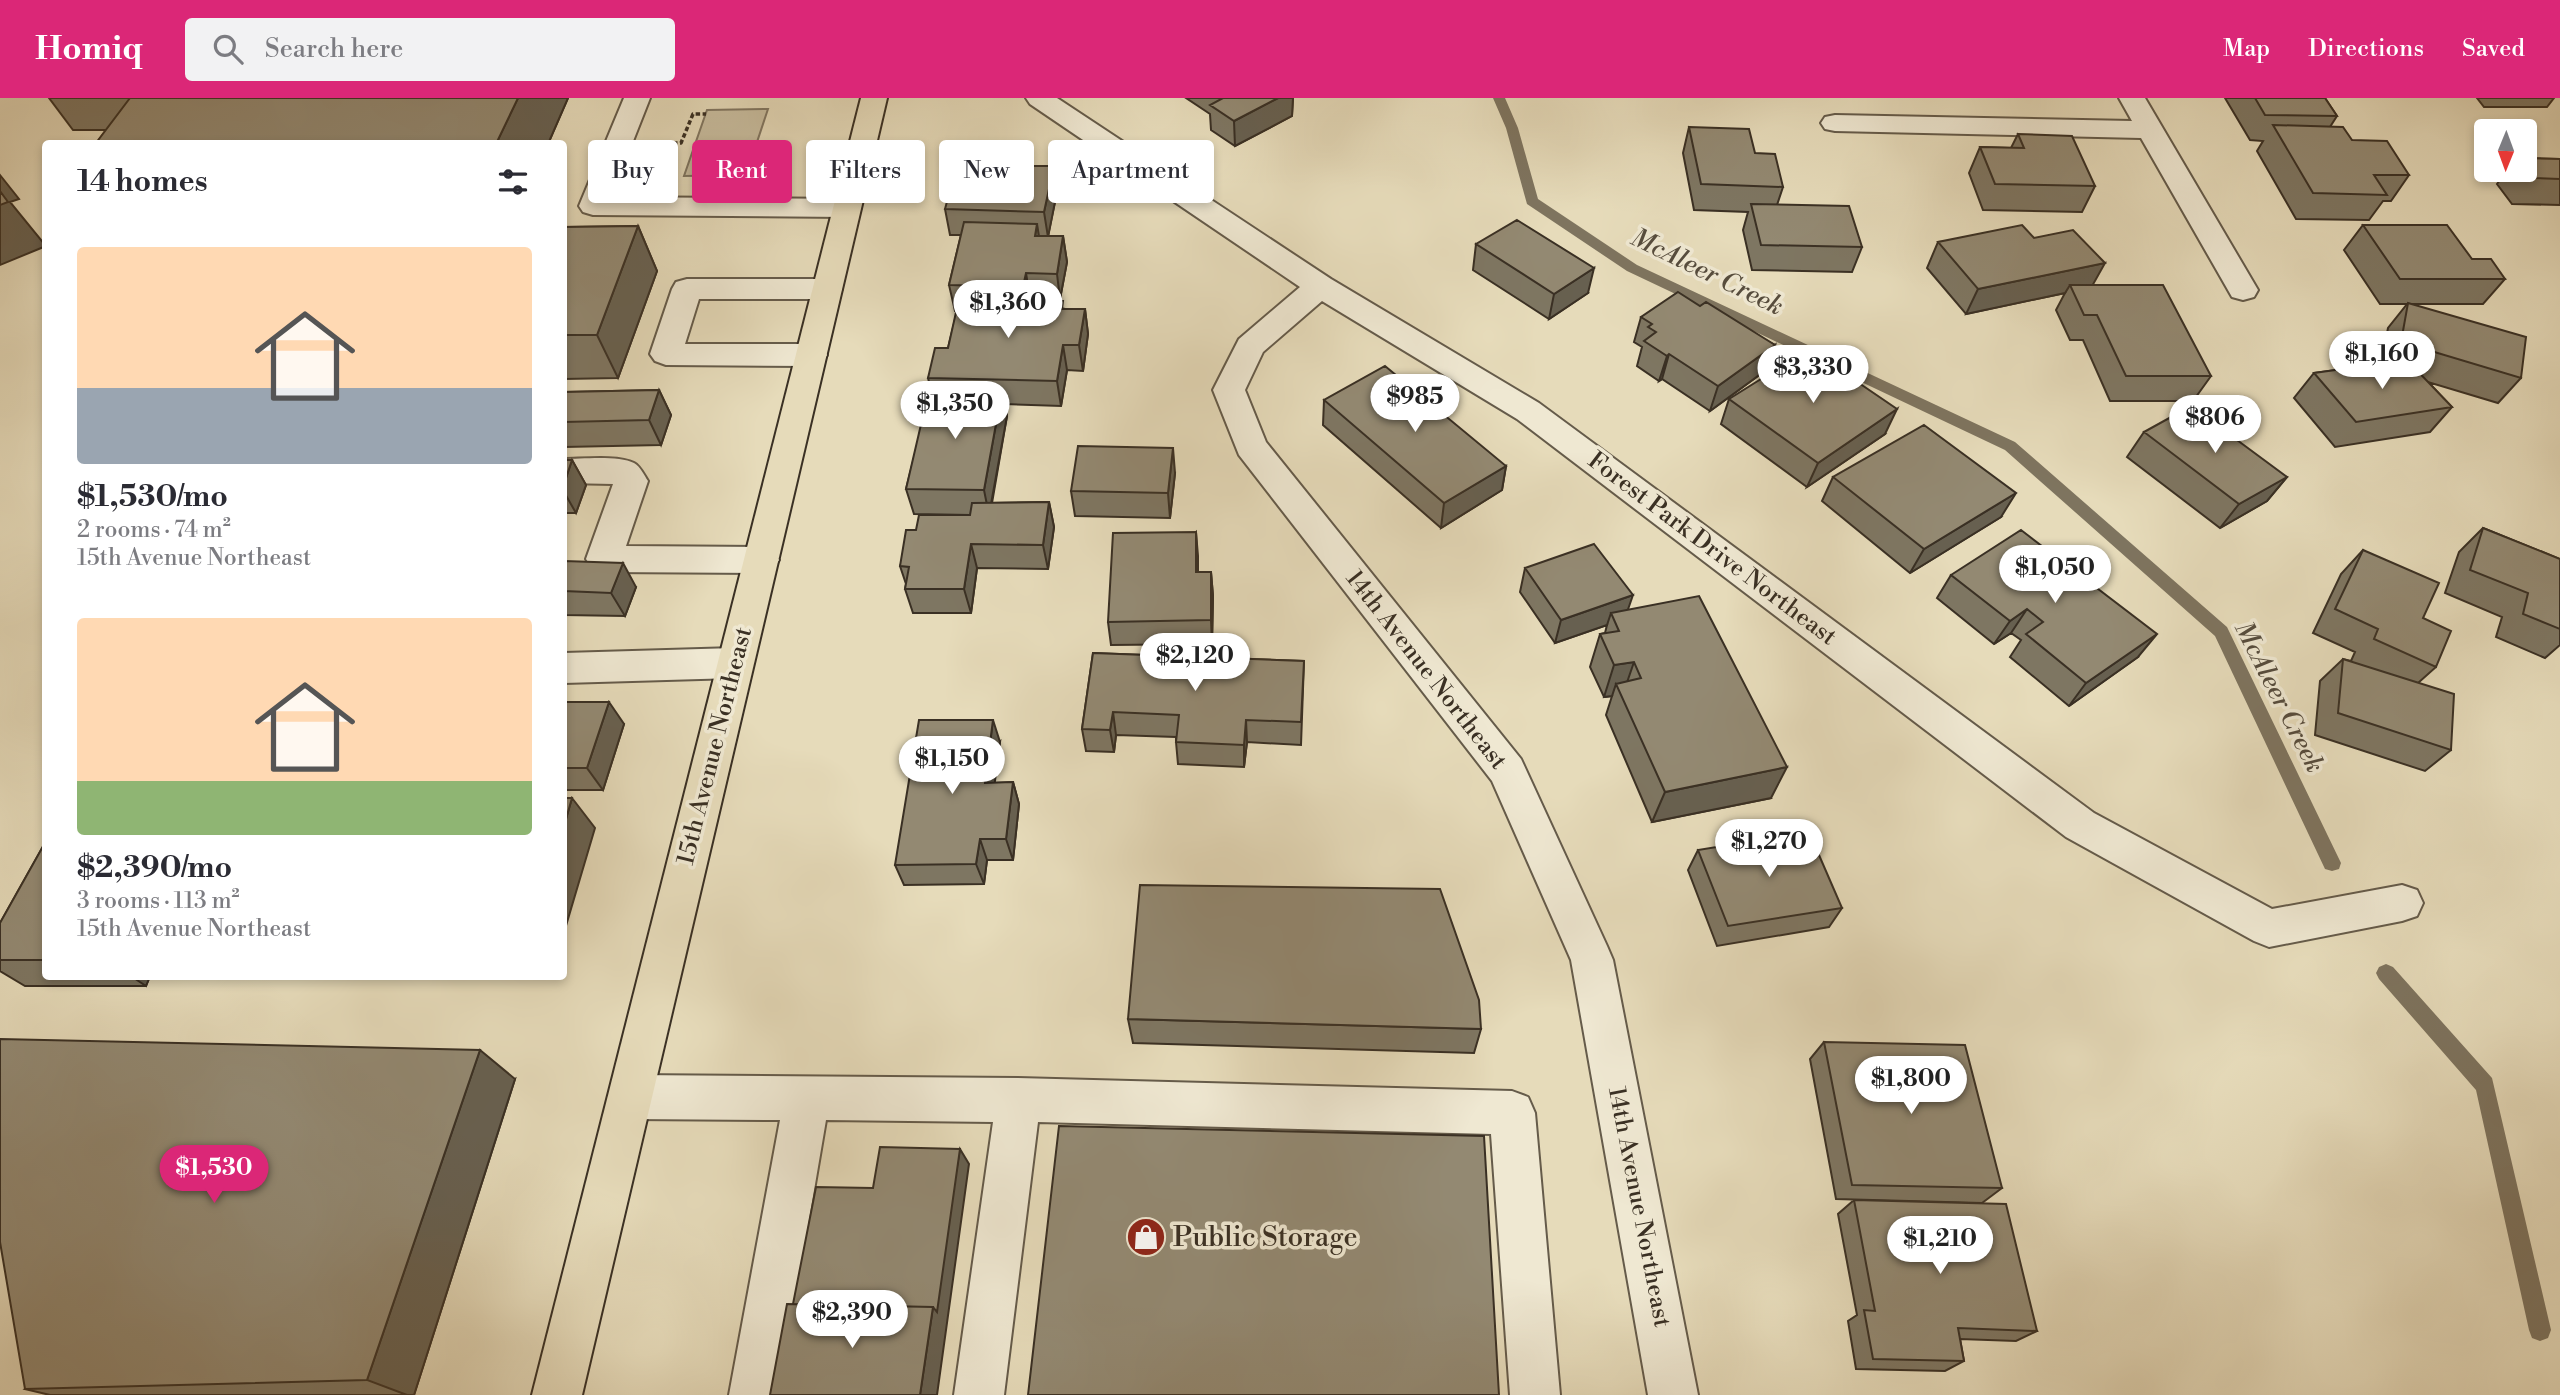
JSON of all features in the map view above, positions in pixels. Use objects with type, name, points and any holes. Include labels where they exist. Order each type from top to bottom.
[{"type":"main road","name":"15th Avenue Northeast","points":[[557,1395],[874,98]]},
{"type":"street","points":[[637,98],[593,206],[847,208]]},
{"type":"street","name":"Forest Park Drive Northeast","points":[[1039,98],[1320,286],[1528,411],[2080,825],[2269,928],[2402,903]]},
{"type":"street","points":[[2132,98],[2243,290]]},
{"type":"street","points":[[1835,123],[2150,130]]},
{"type":"street","name":"14th Avenue Northeast","points":[[1320,286],[1250,346],[1230,390],[1251,447],[1507,771],[1592,960],[1673,1395]]},
{"type":"street","points":[[811,355],[666,354],[687,289],[827,289]]},
{"type":"street","points":[[567,471],[624,472],[631,481],[604,559],[761,560]]},
{"type":"street","points":[[567,668],[736,663]]},
{"type":"street","points":[[631,1097],[1018,1100],[1513,1113],[1535,1395]]},
{"type":"street","points":[[754,1395],[807,1098]]},
{"type":"street","points":[[979,1395],[1018,1100]]},
{"type":"path","points":[[678,143],[681,143],[693,114],[706,114]]},
{"type":"shaded area","points":[[768,109],[758,140],[697,140],[707,110]]},
{"type":"shaded area","points":[[692,153],[692,176],[684,176]]},
{"type":"building","points":[[130,98],[518,98],[498,140],[98,140]]},
{"type":"building","points":[[1223,98],[1278,98],[1234,121],[1210,105]]},
{"type":"building","points":[[2255,98],[2325,98],[2337,116],[2265,115]]},
{"type":"building","points":[[2273,125],[2343,127],[2352,140],[2387,141],[2409,175],[2374,175],[2387,195],[2313,193]]},
{"type":"building","points":[[1689,127],[1749,129],[1755,153],[1775,154],[1783,187],[1701,184]]},
{"type":"building","points":[[2018,134],[2072,136],[2095,186],[1995,184],[1980,147],[2024,148]]},
{"type":"building","points":[[2538,158],[2560,159],[2560,179],[2538,178]]},
{"type":"building","points":[[1034,166],[1048,166],[1048,194],[1044,212],[945,209],[947,203],[1034,203]]},
{"type":"building","points":[[0,191],[8,202],[0,205]]},
{"type":"building","points":[[1751,204],[1849,206],[1862,247],[1761,245]]},
{"type":"building","points":[[1517,220],[1594,268],[1554,294],[1476,244]]},
{"type":"building","points":[[964,222],[1037,224],[1035,236],[1063,236],[1057,274],[1026,273],[1023,287],[949,285]]},
{"type":"building","points":[[2022,225],[2034,238],[2073,230],[2105,263],[1978,289],[1938,242]]},
{"type":"building","points":[[2363,225],[2447,225],[2472,259],[2491,259],[2505,279],[2400,279]]},
{"type":"building","points":[[638,226],[597,335],[567,335],[567,227]]},
{"type":"building","points":[[2070,285],[2163,285],[2211,376],[2126,376],[2097,315],[2084,315]]},
{"type":"building","points":[[1678,292],[1700,306],[1706,302],[1775,345],[1718,386],[1644,341],[1656,332],[1648,327],[1652,324],[1641,317]]},
{"type":"building","points":[[959,299],[1063,301],[1062,309],[1085,309],[1079,345],[1063,345],[1057,381],[928,378],[935,348],[948,348]]},
{"type":"building","points":[[2408,303],[2526,337],[2521,378],[2401,342]]},
{"type":"building","points":[[1809,349],[1897,409],[1818,463],[1729,399]]},
{"type":"building","points":[[2407,360],[2452,407],[2356,422],[2314,373]]},
{"type":"building","points":[[1385,366],[1506,466],[1444,503],[1324,400]]},
{"type":"building","points":[[659,390],[649,420],[567,422],[567,392]]},
{"type":"building","points":[[929,390],[1002,391],[984,490],[906,489]]},
{"type":"building","points":[[2191,406],[2287,477],[2239,504],[2144,432]]},
{"type":"building","points":[[1924,425],[2016,493],[1924,549],[1833,477]]},
{"type":"building","points":[[1078,446],[1173,448],[1168,493],[1071,491]]},
{"type":"building","points":[[567,460],[572,460],[567,475]]},
{"type":"building","points":[[1049,502],[1043,545],[971,544],[964,589],[905,589],[909,567],[900,566],[906,530],[916,530],[919,515],[970,515],[972,503]]},
{"type":"building","points":[[2483,528],[2560,559],[2560,629],[2523,614],[2528,593],[2470,570]]},
{"type":"building","points":[[2021,530],[2157,634],[2086,683],[2026,634],[2043,622],[2027,609],[2010,621],[1951,575]]},
{"type":"building","points":[[1196,532],[1196,572],[1211,572],[1211,620],[1108,622],[1113,533]]},
{"type":"building","points":[[1594,544],[1633,595],[1561,620],[1525,568]]},
{"type":"building","points":[[2363,550],[2439,583],[2423,618],[2451,631],[2436,667],[2374,639],[2378,629],[2335,609]]},
{"type":"building","points":[[567,561],[623,563],[611,593],[567,591]]},
{"type":"building","points":[[1699,596],[1787,767],[1665,792],[1616,684],[1641,678],[1634,662],[1614,665],[1600,634],[1619,631],[1611,613]]},
{"type":"building","points":[[1093,653],[1304,661],[1301,722],[1246,720],[1244,745],[1176,742],[1179,715],[1113,712],[1110,730],[1082,729]]},
{"type":"building","points":[[2343,659],[2454,694],[2451,750],[2338,713]]},
{"type":"building","points":[[567,702],[609,702],[587,768],[567,768]]},
{"type":"building","points":[[919,720],[993,720],[985,783],[1013,782],[1006,839],[980,839],[976,864],[895,865]]},
{"type":"building","points":[[567,798],[572,798],[567,816]]},
{"type":"building","points":[[1809,832],[1842,908],[1728,926],[1698,850]]},
{"type":"building","points":[[42,848],[42,960],[0,960],[0,923]]},
{"type":"building","points":[[1140,885],[1440,889],[1479,1000],[1481,1029],[1128,1019]]},
{"type":"building","points":[[0,1039],[480,1050],[367,1380],[25,1389],[0,1242]]},
{"type":"building","points":[[1824,1042],[1965,1045],[2002,1188],[1852,1185]]},
{"type":"building","points":[[1059,1126],[1484,1136],[1499,1395],[1028,1395]]},
{"type":"building","points":[[880,1147],[960,1149],[937,1312],[933,1307],[793,1304],[816,1187],[873,1188]]},
{"type":"building","points":[[1854,1200],[2006,1204],[2037,1331],[1958,1328],[1964,1361],[1873,1359],[1864,1310],[1875,1311]]},
{"type":"building","points":[[787,1304],[933,1307],[920,1395],[770,1395]]},
{"type":"waterway","name":"McAleer Creek","points":[[1499,98],[1512,128],[1532,201],[1632,268],[2010,446],[2221,632],[2332,863]]},
{"type":"waterway","name":"McAleer Creek","points":[[2386,973],[2485,1085],[2540,1330]]},
{"type":"place","name":"Public Storage","points":[[1146,1237]]}]
